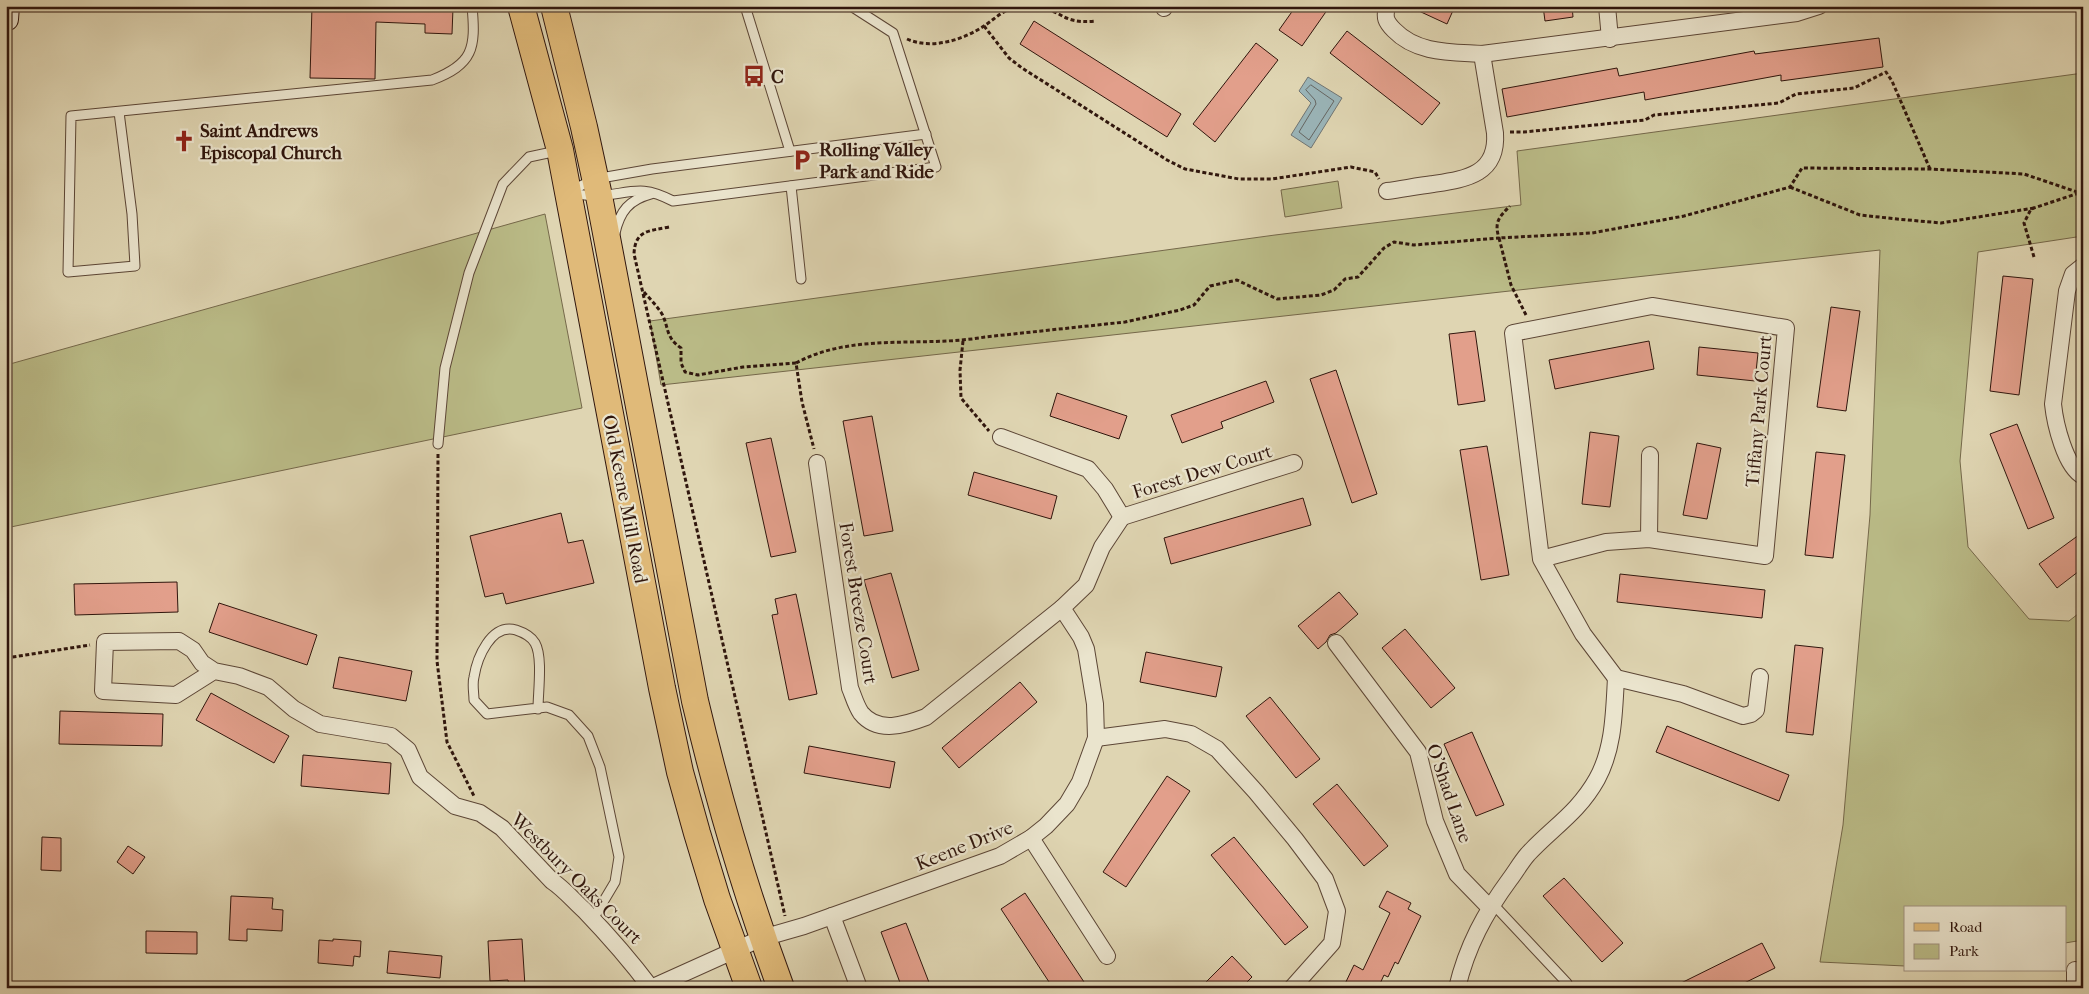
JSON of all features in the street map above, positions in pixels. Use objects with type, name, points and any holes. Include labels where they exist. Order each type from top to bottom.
[{"type":"main road","points":[[6,19],[7,6]]},
{"type":"main road","name":"Old Keene Mill Road","points":[[520,6],[560,150],[662,688],[680,772],[696,833],[749,988]]},
{"type":"main road","name":"Old Keene Mill Road","points":[[554,6],[597,188],[695,701],[715,783],[762,938],[781,988]]},
{"type":"street","points":[[1387,6],[1384,16],[1386,22],[1401,38],[1410,43],[1432,50],[1482,54],[1610,39],[1798,13],[1819,6]]},
{"type":"street","points":[[1607,6],[1610,39]]},
{"type":"street","points":[[1387,191],[1466,179],[1482,170],[1492,157],[1496,146],[1495,133],[1482,54]]},
{"type":"street","points":[[2083,266],[2073,274],[2069,281],[2053,404],[2054,419],[2067,454],[2072,466],[2083,476]]},
{"type":"street","name":"Tiffany Park Court","points":[[1541,559],[1606,542],[1649,539],[1765,556],[1786,328],[1652,306],[1512,333],[1541,559],[1583,634],[1616,678]]},
{"type":"street","points":[[1001,437],[1088,469],[1105,489],[1122,516],[1102,548],[1086,585],[1062,608]]},
{"type":"street","points":[[1649,539],[1650,455]]},
{"type":"street","name":"Forest Breeze Court","points":[[816,463],[850,688],[860,712],[871,723],[886,726],[907,724],[926,717],[1062,608]]},
{"type":"street","name":"Forest Dew Court","points":[[1122,516],[1294,463]]},
{"type":"street","name":"Keene Drive","points":[[651,988],[762,938],[789,931],[1000,856],[1031,838],[1046,826],[1067,804],[1086,769],[1096,738],[1095,704],[1086,649],[1081,637],[1062,608]]},
{"type":"street","points":[[179,641],[193,650],[202,663],[214,671],[176,695],[103,691],[105,642],[179,641]]},
{"type":"street","name":"O'Shad Lane","points":[[1336,644],[1418,752],[1435,821],[1457,874],[1490,905]]},
{"type":"street","name":"Westbury Oaks Court","points":[[214,671],[239,676],[268,688],[294,709],[320,724],[391,736],[408,750],[420,777],[455,806],[480,813],[502,828],[552,881],[561,887],[593,919],[624,953],[651,988]]},
{"type":"street","points":[[1457,988],[1469,945],[1490,905],[1527,855],[1575,811],[1597,778],[1608,751],[1612,732],[1616,678],[1683,694],[1743,716],[1751,714],[1756,710],[1760,677]]},
{"type":"street","points":[[1096,738],[1165,729],[1190,734],[1217,749],[1296,839],[1325,879],[1337,911],[1332,943],[1292,988]]},
{"type":"street","points":[[1031,838],[1107,956]]},
{"type":"street","points":[[832,916],[859,988]]},
{"type":"street","points":[[2075,970],[2075,988]]},
{"type":"lane","points":[[120,112],[132,214],[135,266],[68,272],[71,116],[432,80],[451,73],[467,60],[473,42],[472,6]]},
{"type":"lane","points":[[745,6],[790,151]]},
{"type":"lane","points":[[568,192],[597,188],[633,190],[657,193],[673,201],[936,167],[893,33],[851,6]]},
{"type":"lane","points":[[568,192],[597,188],[652,168],[926,134]]},
{"type":"lane","points":[[438,444],[445,368],[466,282],[503,184],[529,157],[560,150]]},
{"type":"lane","points":[[791,186],[801,279]]},
{"type":"lane","points":[[611,258],[614,236],[622,211],[640,197],[657,193]]},
{"type":"lane","points":[[538,708],[539,658],[535,642],[523,633],[511,629],[496,633],[484,647],[473,678],[474,700],[487,714],[547,707],[569,716],[588,736],[600,767],[619,857],[615,882],[593,919]]},
{"type":"lane","points":[[1490,905],[1567,983]]},
{"type":"path","points":[[893,33],[914,42],[931,44],[969,35],[1009,9],[1021,7],[1051,10],[1067,19],[1082,22],[1096,21]]},
{"type":"path","points":[[984,26],[1009,58],[1022,68],[1159,155],[1185,169],[1239,179],[1272,179],[1351,167],[1375,172],[1387,191]]},
{"type":"path","points":[[1495,133],[1524,132],[1645,120],[1654,115],[1778,103],[1796,94],[1854,88],[1886,72],[1892,81],[1930,169]]},
{"type":"path","points":[[1790,187],[1802,168],[1930,169],[2024,174],[2081,193]]},
{"type":"path","points":[[642,289],[662,314],[666,329],[681,348],[681,363],[685,372],[698,375],[743,367],[796,364],[813,354],[880,342],[963,341],[1125,322],[1180,310],[1194,305],[1210,286],[1237,280],[1277,299],[1321,295],[1334,290],[1344,279],[1358,277],[1384,248],[1394,242],[1414,245],[1601,231],[1684,216],[1790,187],[1860,215],[1941,222],[2034,208],[2081,193]]},
{"type":"path","points":[[1510,206],[1497,220],[1496,227],[1511,285],[1533,329]]},
{"type":"path","points":[[2034,208],[2031,209],[2024,223],[2034,257]]},
{"type":"path","points":[[669,227],[646,232],[639,236],[634,254],[789,931]]},
{"type":"path","points":[[963,341],[960,370],[961,398],[986,429],[1001,437]]},
{"type":"path","points":[[796,364],[802,402],[812,437],[816,463]]},
{"type":"path","points":[[438,444],[437,661],[447,742],[470,787],[480,813]]},
{"type":"path","points":[[6,658],[105,642]]},
{"type":"green space","points":[[2083,73],[2083,236],[1978,252],[1960,461],[1968,547],[2029,619],[2069,621],[2083,610],[2083,940],[2066,943],[2066,906],[1904,906],[1904,966],[1820,962],[1843,825],[1870,515],[1880,250],[661,385],[650,321],[1275,235],[1521,205],[1517,151]]},
{"type":"green space","points":[[1338,181],[1342,208],[1285,217],[1281,190]]},
{"type":"green space","points":[[545,214],[582,408],[6,528],[6,445],[10,364]]},
{"type":"water","points":[[1308,77],[1342,98],[1311,148],[1291,135],[1311,103],[1299,91]]},
{"type":"building","points":[[312,6],[441,6],[441,8],[453,8],[452,34],[425,33],[425,24],[376,22],[375,79],[310,78]]},
{"type":"building","points":[[1296,6],[1330,6],[1302,46],[1279,30]]},
{"type":"building","points":[[1408,6],[1455,6],[1447,24]]},
{"type":"building","points":[[1543,6],[1572,6],[1573,17],[1545,21]]},
{"type":"building","points":[[1034,21],[1181,114],[1167,137],[1020,44]]},
{"type":"building","points":[[1347,31],[1440,103],[1422,125],[1330,53]]},
{"type":"building","points":[[1879,38],[1883,67],[1781,81],[1781,75],[1645,100],[1644,92],[1507,117],[1502,89],[1617,68],[1619,76],[1754,51],[1755,54]]},
{"type":"building","points":[[1256,43],[1278,60],[1215,142],[1193,124]]},
{"type":"building","points":[[2003,276],[2033,279],[2019,395],[1990,391]]},
{"type":"building","points":[[1831,307],[1860,311],[1846,411],[1817,407]]},
{"type":"building","points":[[1475,331],[1485,401],[1458,405],[1449,334]]},
{"type":"building","points":[[1649,341],[1654,369],[1555,389],[1549,360]]},
{"type":"building","points":[[1699,347],[1758,353],[1755,381],[1697,375]]},
{"type":"building","points":[[1336,370],[1377,494],[1352,503],[1310,379]]},
{"type":"building","points":[[1266,381],[1274,402],[1221,422],[1223,428],[1182,443],[1171,415]]},
{"type":"building","points":[[1057,393],[1127,416],[1119,439],[1050,416]]},
{"type":"building","points":[[872,416],[893,531],[864,536],[843,421]]},
{"type":"building","points":[[2017,424],[2054,518],[2028,529],[1990,434]]},
{"type":"building","points":[[1590,432],[1619,436],[1610,507],[1582,504]]},
{"type":"building","points":[[771,438],[796,552],[771,557],[746,443]]},
{"type":"building","points":[[1697,443],[1721,448],[1707,519],[1683,515]]},
{"type":"building","points":[[1487,446],[1509,575],[1481,580],[1460,450]]},
{"type":"building","points":[[1816,452],[1845,455],[1833,558],[1805,555]]},
{"type":"building","points":[[974,472],[1057,496],[1051,519],[968,495]]},
{"type":"building","points":[[1303,498],[1311,525],[1171,564],[1164,538]]},
{"type":"building","points":[[561,513],[568,543],[583,540],[594,583],[506,604],[503,593],[485,597],[470,536]]},
{"type":"building","points":[[2083,532],[2083,568],[2057,588],[2039,564]]},
{"type":"building","points":[[891,573],[919,670],[892,678],[864,580]]},
{"type":"building","points":[[1620,574],[1765,590],[1762,618],[1617,602]]},
{"type":"building","points":[[177,582],[178,612],[75,615],[74,584]]},
{"type":"building","points":[[1339,592],[1358,614],[1336,633],[1330,635],[1326,642],[1318,649],[1298,626]]},
{"type":"building","points":[[796,594],[817,694],[789,700],[772,615],[778,614],[775,599]]},
{"type":"building","points":[[219,603],[317,635],[307,665],[209,632]]},
{"type":"building","points":[[1405,629],[1455,688],[1431,708],[1382,648]]},
{"type":"building","points":[[1795,645],[1823,648],[1813,735],[1786,732]]},
{"type":"building","points":[[1146,652],[1222,667],[1216,697],[1140,682]]},
{"type":"building","points":[[339,657],[412,671],[406,701],[333,688]]},
{"type":"building","points":[[1020,682],[1037,702],[959,768],[942,748]]},
{"type":"building","points":[[211,693],[289,736],[274,763],[196,720]]},
{"type":"building","points":[[1270,697],[1320,759],[1296,778],[1246,716]]},
{"type":"building","points":[[60,711],[163,714],[162,746],[59,744]]},
{"type":"building","points":[[1667,726],[1789,775],[1779,801],[1656,752]]},
{"type":"building","points":[[1472,732],[1504,805],[1476,816],[1444,744]]},
{"type":"building","points":[[809,746],[895,762],[890,788],[804,773]]},
{"type":"building","points":[[303,755],[391,763],[389,794],[301,786]]},
{"type":"building","points":[[1167,776],[1190,791],[1126,887],[1103,872]]},
{"type":"building","points":[[1337,784],[1388,846],[1364,866],[1313,804]]},
{"type":"building","points":[[42,837],[61,838],[61,871],[41,870]]},
{"type":"building","points":[[1234,837],[1308,927],[1285,945],[1211,855]]},
{"type":"building","points":[[128,846],[145,857],[133,874],[117,862]]},
{"type":"building","points":[[1564,878],[1623,943],[1602,962],[1543,896]]},
{"type":"building","points":[[1387,891],[1411,903],[1408,909],[1421,916],[1398,964],[1395,962],[1388,977],[1384,975],[1378,988],[1343,988],[1354,965],[1363,970],[1390,913],[1379,907]]},
{"type":"building","points":[[1025,893],[1088,988],[1053,988],[1001,909]]},
{"type":"building","points":[[231,896],[273,898],[272,909],[283,910],[282,931],[247,929],[247,941],[229,940]]},
{"type":"building","points":[[906,923],[930,985],[923,988],[902,988],[881,932]]},
{"type":"building","points":[[146,931],[197,932],[197,954],[146,953]]},
{"type":"building","points":[[333,939],[361,941],[360,957],[354,956],[353,966],[318,963],[319,940],[333,941]]},
{"type":"building","points":[[522,939],[525,986],[509,987],[508,980],[490,981],[488,941]]},
{"type":"building","points":[[1762,943],[1775,968],[1734,988],[1671,988]]},
{"type":"building","points":[[389,951],[442,956],[440,978],[387,973]]},
{"type":"building","points":[[1232,956],[1252,977],[1241,988],[1200,988]]},
{"type":"place","name":"C","points":[[754,76]]},
{"type":"place","name":"Saint Andrews Episcopal Church","points":[[184,141]]},
{"type":"place","name":"Rolling Valley Park and Ride","points":[[802,160]]}]
